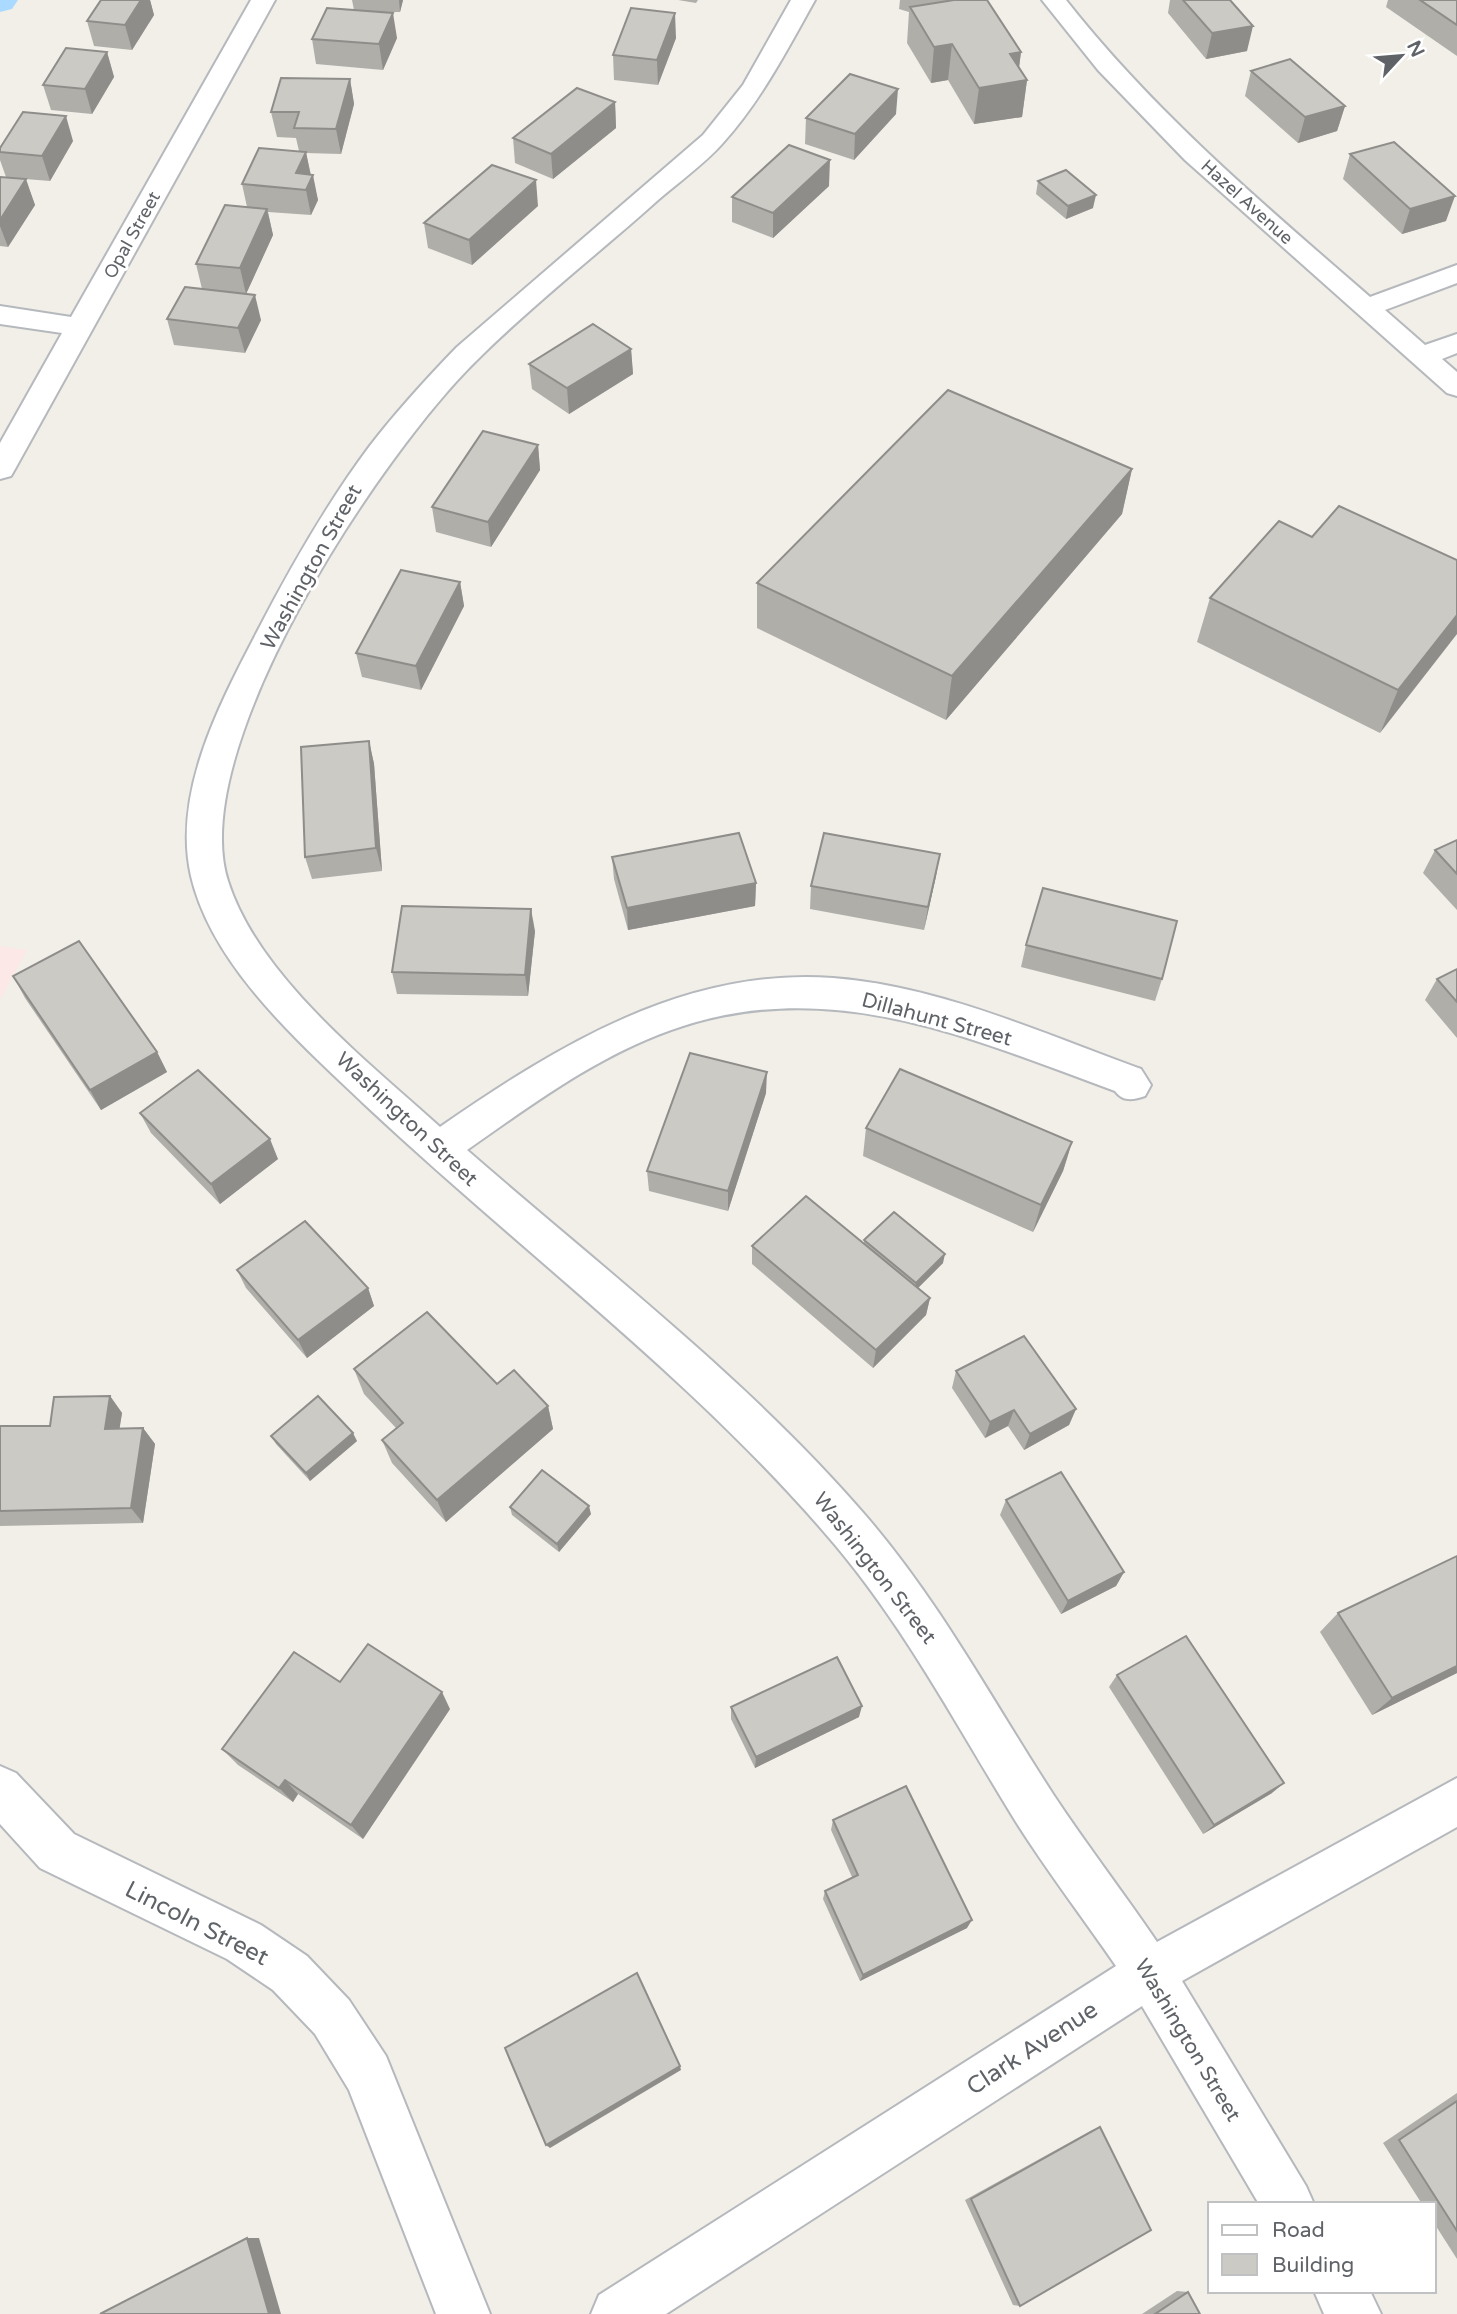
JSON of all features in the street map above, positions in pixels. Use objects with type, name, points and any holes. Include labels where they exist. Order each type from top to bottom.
[{"type":"street","name":"Opal Street","points":[[0,470],[263,0]]},
{"type":"street","name":"Washington Street","points":[[803,0],[754,88],[712,140],[467,353],[436,384],[380,450],[331,524],[293,592],[224,731],[210,777],[206,825],[208,875],[227,923],[256,968],[292,1011],[438,1150],[682,1362],[792,1466],[846,1524],[897,1588],[945,1658],[1037,1810],[1149,1973],[1287,2202]]},
{"type":"street","name":"Hazel Avenue","points":[[1054,0],[1083,40],[1121,82],[1211,172],[1457,387]]},
{"type":"street","points":[[1366,308],[1457,273]]},
{"type":"street","points":[[0,315],[82,327]]},
{"type":"street","points":[[1422,356],[1457,343]]},
{"type":"street","name":"Dillahunt Street","points":[[438,1150],[518,1093],[603,1044],[650,1022],[738,996],[833,992],[897,1003],[993,1031],[1128,1080],[1132,1085]]},
{"type":"street","name":"Lincoln Street","points":[[0,1789],[57,1851],[244,1942],[290,1973],[332,2017],[368,2074],[463,2314]]},
{"type":"street","name":"Clark Avenue","points":[[618,2314],[1149,1973],[1457,1801]]},
{"type":"street","points":[[1341,2293],[1354,2314]]},
{"type":"shaded area","points":[[0,946],[27,950],[0,1000]]},
{"type":"building","points":[[101,0],[141,0],[125,25],[87,21]]},
{"type":"building","points":[[954,0],[987,0],[1021,52],[1010,54],[1027,80],[979,88],[952,44],[934,47],[910,7]]},
{"type":"building","points":[[1183,0],[1230,0],[1253,26],[1212,33]]},
{"type":"building","points":[[1420,0],[1457,0],[1457,25]]},
{"type":"building","points":[[327,8],[393,13],[379,44],[312,39]]},
{"type":"building","points":[[631,8],[675,13],[657,60],[613,55]]},
{"type":"building","points":[[66,48],[107,52],[85,89],[43,85]]},
{"type":"building","points":[[1290,59],[1345,106],[1305,117],[1251,71]]},
{"type":"building","points":[[850,74],[898,89],[855,134],[806,118]]},
{"type":"building","points":[[281,78],[350,79],[336,129],[294,128],[299,112],[271,112]]},
{"type":"building","points":[[577,88],[615,102],[551,154],[513,138]]},
{"type":"building","points":[[23,112],[66,116],[42,156],[0,152]]},
{"type":"building","points":[[1394,142],[1455,196],[1410,209],[1350,154]]},
{"type":"building","points":[[789,145],[830,160],[773,213],[732,197]]},
{"type":"building","points":[[259,148],[306,152],[296,173],[313,175],[306,190],[242,184]]},
{"type":"building","points":[[492,165],[536,180],[469,240],[424,223]]},
{"type":"building","points":[[1066,170],[1096,195],[1068,206],[1038,181]]},
{"type":"building","points":[[0,177],[26,179],[0,220]]},
{"type":"building","points":[[225,205],[267,209],[240,268],[196,264]]},
{"type":"building","points":[[185,287],[255,295],[238,328],[167,319]]},
{"type":"building","points":[[593,324],[631,349],[567,388],[529,364]]},
{"type":"building","points":[[948,390],[1132,469],[952,676],[757,583]]},
{"type":"building","points":[[483,431],[538,445],[488,522],[432,507]]},
{"type":"building","points":[[1339,506],[1457,560],[1457,615],[1398,690],[1210,598],[1279,521],[1312,537]]},
{"type":"building","points":[[401,570],[460,582],[416,666],[356,653]]},
{"type":"building","points":[[369,741],[376,848],[305,857],[301,747]]},
{"type":"building","points":[[739,833],[756,883],[627,908],[612,857]]},
{"type":"building","points":[[824,833],[940,854],[928,907],[811,886]]},
{"type":"building","points":[[1457,840],[1457,874],[1435,850]]},
{"type":"building","points":[[1043,888],[1177,921],[1162,979],[1026,945]]},
{"type":"building","points":[[402,906],[531,909],[525,975],[392,972]]},
{"type":"building","points":[[79,941],[157,1052],[90,1090],[13,976]]},
{"type":"building","points":[[1457,969],[1457,1002],[1437,979]]},
{"type":"building","points":[[690,1053],[767,1072],[728,1191],[647,1171]]},
{"type":"building","points":[[900,1069],[1072,1142],[1041,1205],[866,1128]]},
{"type":"building","points":[[198,1070],[270,1139],[211,1184],[140,1113]]},
{"type":"building","points":[[806,1196],[930,1298],[876,1350],[752,1246]]},
{"type":"building","points":[[894,1212],[945,1254],[916,1283],[864,1240]]},
{"type":"building","points":[[305,1221],[368,1288],[298,1340],[237,1270]]},
{"type":"building","points":[[427,1312],[497,1384],[514,1370],[548,1406],[437,1500],[382,1440],[403,1423],[354,1369]]},
{"type":"building","points":[[1024,1336],[1076,1409],[1030,1434],[1014,1410],[990,1422],[956,1371]]},
{"type":"building","points":[[110,1396],[105,1429],[143,1428],[131,1508],[0,1511],[0,1426],[50,1426],[54,1397]]},
{"type":"building","points":[[318,1396],[353,1433],[306,1473],[271,1436]]},
{"type":"building","points":[[542,1470],[589,1506],[557,1544],[510,1507]]},
{"type":"building","points":[[1061,1472],[1124,1572],[1068,1601],[1006,1500]]},
{"type":"building","points":[[1457,1556],[1457,1666],[1392,1698],[1338,1613]]},
{"type":"building","points":[[1186,1636],[1284,1783],[1214,1825],[1117,1675]]},
{"type":"building","points":[[368,1644],[442,1692],[351,1825],[285,1780],[279,1788],[222,1749],[294,1652],[340,1682]]},
{"type":"building","points":[[837,1657],[862,1706],[756,1757],[731,1707]]},
{"type":"building","points":[[906,1786],[972,1920],[863,1975],[825,1891],[858,1875],[833,1820]]},
{"type":"building","points":[[637,1973],[680,2066],[546,2145],[505,2048]]},
{"type":"building","points":[[1457,2101],[1457,2231],[1399,2140]]},
{"type":"building","points":[[1100,2127],[1151,2230],[1020,2306],[971,2199]]},
{"type":"building","points":[[247,2238],[269,2314],[100,2314]]},
{"type":"building","points":[[1188,2292],[1200,2314],[1155,2314]]}]
